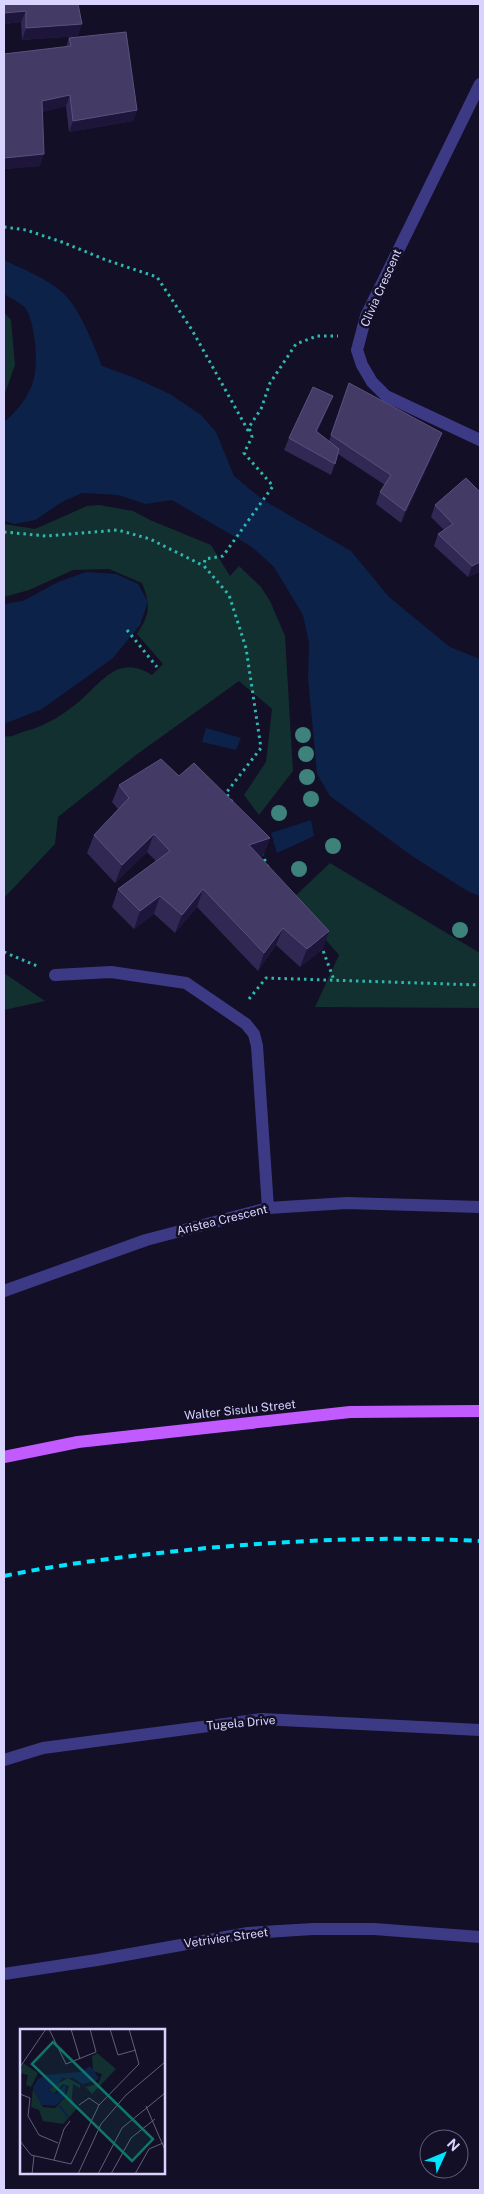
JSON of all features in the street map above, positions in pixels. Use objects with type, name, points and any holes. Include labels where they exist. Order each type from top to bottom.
[{"type":"main road","name":"Walter Sisulu Street","points":[[4,1457],[78,1442],[350,1412],[480,1411]]},
{"type":"street","name":"Clivia Crescent","points":[[480,84],[366,316],[357,350],[362,365],[372,382],[386,396],[480,440]]},
{"type":"street","points":[[56,975],[111,972],[186,983],[246,1024],[254,1034],[257,1046],[268,1208]]},
{"type":"street","name":"Aristea Crescent","points":[[4,1291],[146,1240],[268,1208],[347,1203],[480,1207]]},
{"type":"street","name":"Tugela Drive","points":[[4,1760],[44,1748],[262,1719],[480,1730]]},
{"type":"street","name":"Vetrivier Street","points":[[4,1974],[97,1960],[248,1933],[313,1929],[374,1929],[480,1936]]},
{"type":"path","points":[[4,227],[26,230],[157,277],[192,330],[252,437]]},
{"type":"path","points":[[204,566],[205,559],[223,556],[273,486],[244,453],[252,437],[250,427],[261,409],[270,382],[296,344],[318,336],[360,337]]},
{"type":"path","points":[[4,532],[46,536],[118,530],[150,539],[204,566],[229,595],[246,648],[261,748],[226,793],[236,807]]},
{"type":"path","points":[[127,630],[157,666]]},
{"type":"path","points":[[261,849],[271,874]]},
{"type":"path","points":[[320,942],[334,980]]},
{"type":"path","points":[[4,952],[56,975]]},
{"type":"path","points":[[236,1016],[266,978],[480,985]]},
{"type":"green space","points":[[4,312],[11,320],[15,365],[4,396]]},
{"type":"green space","points":[[99,505],[133,511],[211,545],[230,576],[239,566],[261,587],[270,601],[285,636],[293,771],[259,815],[244,795],[266,762],[272,709],[239,681],[136,755],[58,817],[55,844],[4,898],[4,736],[12,736],[34,729],[56,718],[77,703],[106,677],[122,668],[141,669],[152,675],[163,664],[137,634],[145,621],[148,610],[147,598],[142,583],[109,569],[73,570],[29,590],[4,597],[4,524],[35,529],[87,506]]},
{"type":"green space","points":[[330,863],[480,953],[480,1008],[315,1007],[339,955],[303,914],[293,898]]},
{"type":"green space","points":[[4,973],[45,1001],[4,1010]]},
{"type":"water","points":[[4,260],[46,280],[67,297],[83,321],[102,366],[170,394],[201,415],[216,432],[234,476],[263,500],[351,551],[389,597],[450,647],[480,659],[480,896],[469,892],[412,856],[330,796],[317,774],[308,678],[309,643],[303,615],[274,567],[252,547],[172,500],[146,504],[118,495],[82,493],[62,502],[35,520],[15,524],[4,521],[4,422],[13,414],[30,390],[34,377],[36,358],[32,326],[26,309],[4,294]]},
{"type":"water","points":[[86,572],[116,574],[138,584],[148,602],[140,625],[113,658],[42,709],[4,724],[4,604],[23,601],[58,582]]},
{"type":"water","points":[[206,728],[241,738],[236,750],[202,742]]},
{"type":"water","points":[[311,820],[314,836],[277,853],[271,833]]},
{"type":"building","points":[[4,4],[78,4],[82,24],[26,28],[26,11],[4,13]]},
{"type":"building","points":[[126,32],[137,110],[73,121],[70,95],[42,101],[44,154],[4,158],[4,54],[71,46],[69,38]]},
{"type":"building","points":[[349,383],[442,433],[405,511],[380,492],[391,475],[331,435]]},
{"type":"building","points":[[313,387],[333,396],[316,431],[339,449],[335,464],[289,438]]},
{"type":"building","points":[[466,478],[480,492],[480,562],[472,566],[438,534],[453,524],[435,505]]},
{"type":"building","points":[[161,759],[179,776],[194,763],[270,838],[249,845],[329,931],[307,949],[283,928],[264,953],[203,889],[182,915],[160,896],[140,911],[118,889],[170,851],[154,834],[122,865],[94,835],[129,798],[119,785]]},
{"type":"railway","points":[[4,1576],[105,1559],[241,1545],[378,1539],[480,1541]]}]
